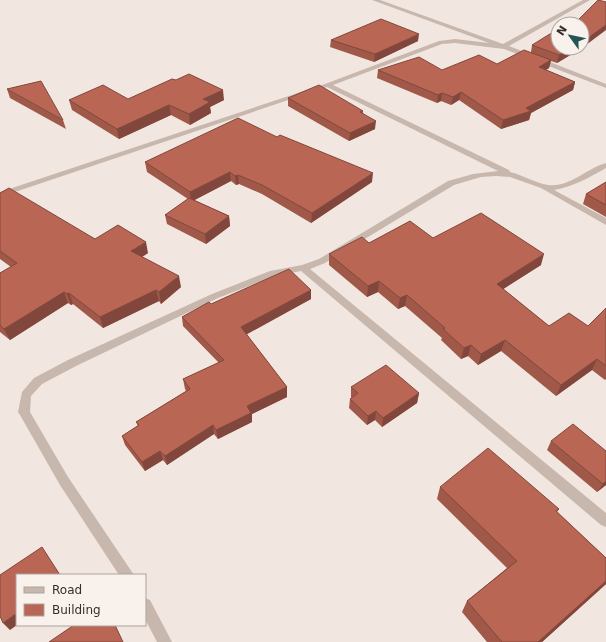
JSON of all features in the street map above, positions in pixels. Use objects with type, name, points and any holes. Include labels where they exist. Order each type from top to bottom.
[{"type":"street","points":[[375,0],[606,86]]},
{"type":"street","points":[[0,195],[327,85],[441,42],[455,41],[503,47],[587,0]]},
{"type":"street","points":[[327,85],[511,175],[541,185],[606,222]]},
{"type":"street","points":[[541,185],[558,187],[606,165]]},
{"type":"street","points":[[126,574],[64,480],[24,412],[26,395],[38,381],[149,326],[215,296],[273,273],[303,268],[322,261],[451,183],[479,173],[511,175]]},
{"type":"street","points":[[303,268],[606,521]]},
{"type":"street","points":[[146,606],[165,642]]},
{"type":"building","points":[[598,0],[606,2],[606,25],[590,36],[590,16],[582,16]]},
{"type":"building","points":[[381,19],[419,34],[375,54],[331,40]]},
{"type":"building","points":[[550,34],[550,52],[532,45]]},
{"type":"building","points":[[524,50],[551,60],[539,67],[575,82],[526,108],[531,111],[503,120],[461,92],[453,97],[442,93],[438,95],[378,70],[419,57],[442,70],[479,55],[497,64]]},
{"type":"building","points":[[189,74],[223,90],[203,99],[210,102],[189,114],[169,105],[117,129],[69,100],[103,85],[128,99],[172,79],[176,80]]},
{"type":"building","points":[[41,81],[63,120],[7,89]]},
{"type":"building","points":[[319,85],[363,111],[360,112],[376,121],[350,133],[288,98]]},
{"type":"building","points":[[238,118],[277,137],[280,135],[373,173],[312,213],[262,185],[238,175],[235,176],[230,172],[190,192],[145,162]]},
{"type":"building","points":[[606,182],[606,205],[586,194]]},
{"type":"building","points":[[9,188],[95,239],[118,225],[146,242],[131,251],[179,276],[159,292],[156,290],[100,317],[69,293],[67,294],[64,292],[4,329],[0,325],[0,273],[17,263],[0,251],[0,193]]},
{"type":"building","points":[[189,198],[229,216],[205,234],[165,215]]},
{"type":"building","points":[[481,213],[544,254],[497,284],[549,326],[569,313],[588,326],[606,308],[606,366],[597,359],[561,385],[505,340],[481,354],[471,345],[464,348],[443,329],[445,328],[407,295],[400,298],[379,281],[368,286],[329,254],[362,237],[369,243],[410,221],[433,238]]},
{"type":"building","points":[[289,269],[311,290],[241,327],[287,387],[247,406],[251,413],[216,430],[213,425],[165,456],[160,451],[142,462],[122,436],[139,425],[136,422],[190,389],[183,379],[224,360],[182,317],[209,302],[211,304]]},
{"type":"building","points":[[386,365],[419,393],[383,418],[376,411],[368,416],[350,399],[358,393],[351,387]]},
{"type":"building","points":[[573,424],[606,451],[606,481],[603,484],[551,441]]},
{"type":"building","points":[[488,448],[559,509],[556,511],[606,558],[606,581],[538,642],[502,642],[467,601],[517,561],[440,487]]},
{"type":"building","points":[[42,547],[59,574],[16,574],[16,614],[3,623],[0,616],[0,575]]},
{"type":"building","points":[[73,626],[115,626],[123,642],[49,642]]}]
